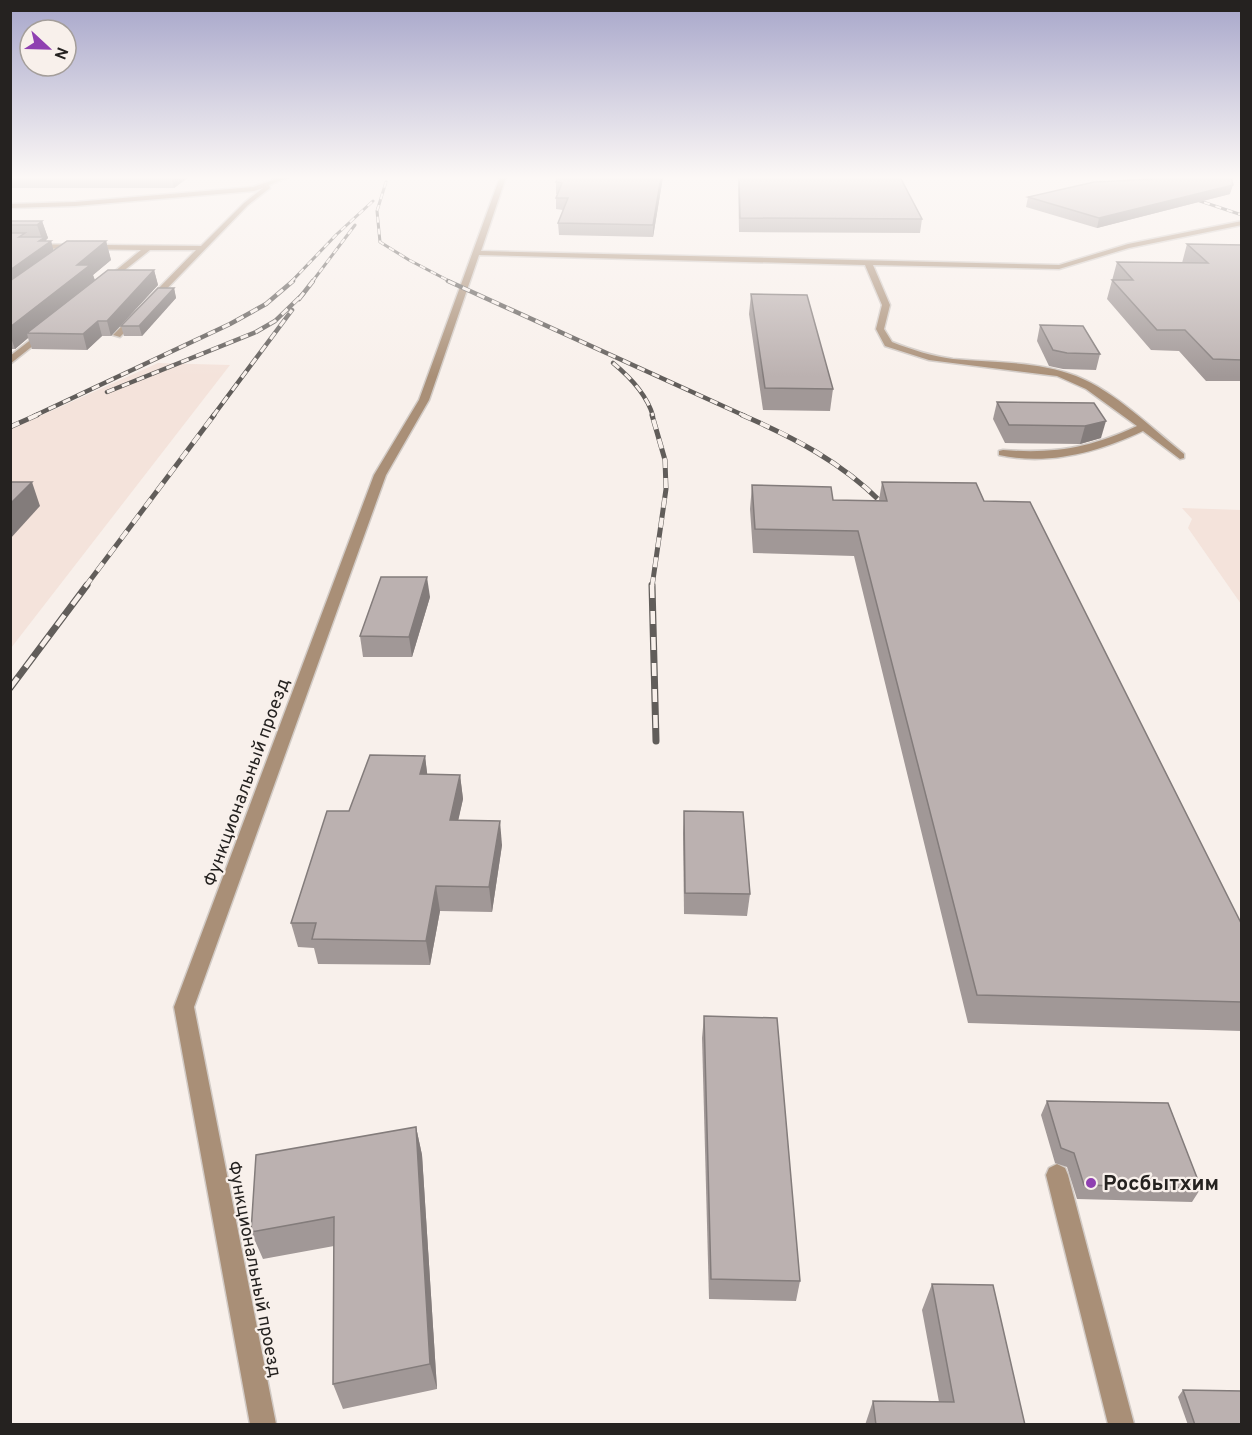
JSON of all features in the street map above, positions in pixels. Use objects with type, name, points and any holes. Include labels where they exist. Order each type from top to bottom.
[{"type":"street","points":[[117,334],[206,244]]},
{"type":"street","name":"Функциональный проезд","points":[[263,1425],[261,1401],[184,1007],[380,476],[424,400],[478,244]]},
{"type":"street","points":[[475,253],[1059,267],[1138,244]]},
{"type":"street","points":[[10,246],[202,248]]},
{"type":"street","points":[[71,254],[80,247]]},
{"type":"street","points":[[103,285],[149,247]]},
{"type":"street","points":[[868,263],[886,305],[880,329],[888,344],[934,360],[1018,366],[1060,374],[1080,381],[1180,456]]},
{"type":"street","points":[[10,361],[57,323]]},
{"type":"street","points":[[1003,453],[1038,456],[1083,452],[1112,443],[1142,428]]},
{"type":"street","points":[[1057,1175],[1121,1425]]},
{"type":"shaded area","points":[[158,363],[230,365],[11,648],[11,429]]},
{"type":"shaded area","points":[[1182,508],[1241,510],[1241,604],[1188,528],[1192,519]]},
{"type":"building","points":[[10,244],[47,244],[10,270]]},
{"type":"building","points":[[63,244],[102,244],[77,265],[90,265],[10,327],[10,281]]},
{"type":"building","points":[[1187,244],[1242,245],[1242,360],[1213,359],[1185,330],[1157,330],[1112,280],[1133,280],[1117,262],[1208,263]]},
{"type":"building","points":[[108,270],[154,270],[107,321],[98,321],[83,334],[27,333]]},
{"type":"building","points":[[158,288],[174,288],[139,326],[121,326]]},
{"type":"building","points":[[751,294],[807,295],[833,389],[765,388]]},
{"type":"building","points":[[1040,325],[1083,326],[1100,354],[1067,353],[1053,350]]},
{"type":"building","points":[[997,402],[1094,403],[1106,421],[1085,426],[1009,425]]},
{"type":"building","points":[[10,482],[32,482],[10,504]]},
{"type":"building","points":[[882,482],[976,483],[984,501],[1030,502],[1242,925],[1242,1002],[977,995],[858,531],[755,529],[752,485],[831,487],[833,500],[887,501]]},
{"type":"building","points":[[381,577],[427,577],[409,637],[360,636]]},
{"type":"building","points":[[370,755],[425,756],[420,774],[460,775],[450,820],[500,821],[489,887],[436,886],[426,941],[312,939],[316,923],[291,923],[327,811],[349,811]]},
{"type":"building","points":[[684,811],[743,812],[750,894],[685,893]]},
{"type":"building","points":[[704,1016],[777,1018],[800,1281],[711,1279]]},
{"type":"building","points":[[1047,1101],[1168,1103],[1201,1188],[1084,1185],[1074,1153],[1061,1148]]},
{"type":"building","points":[[416,1127],[430,1364],[333,1384],[334,1217],[251,1232],[256,1155]]},
{"type":"building","points":[[932,1284],[993,1285],[1025,1425],[876,1425],[873,1401],[954,1402]]},
{"type":"building","points":[[1183,1390],[1242,1391],[1242,1425],[1195,1425]]},
{"type":"railway","points":[[291,282],[327,244]]},
{"type":"railway","points":[[312,282],[341,244]]},
{"type":"railway","points":[[383,244],[451,282]]},
{"type":"railway","points":[[34,416],[230,324],[266,304],[293,281]]},
{"type":"railway","points":[[303,294],[313,281]]},
{"type":"railway","points":[[448,281],[745,416]]},
{"type":"railway","points":[[107,392],[256,332],[275,321],[303,294]]},
{"type":"railway","points":[[299,299],[303,294]]},
{"type":"railway","points":[[213,416],[292,310]]},
{"type":"railway","points":[[613,363],[637,387],[647,401],[653,416]]},
{"type":"railway","points":[[10,427],[37,415]]},
{"type":"railway","points":[[85,587],[214,415]]},
{"type":"railway","points":[[652,415],[665,460],[666,489],[652,587]]},
{"type":"railway","points":[[742,415],[816,452],[850,475],[881,502]]},
{"type":"railway","points":[[10,688],[87,585]]},
{"type":"railway","points":[[652,587],[656,741]]},
{"type":"place","name":"Росбытхим","points":[[1091,1183]]}]
